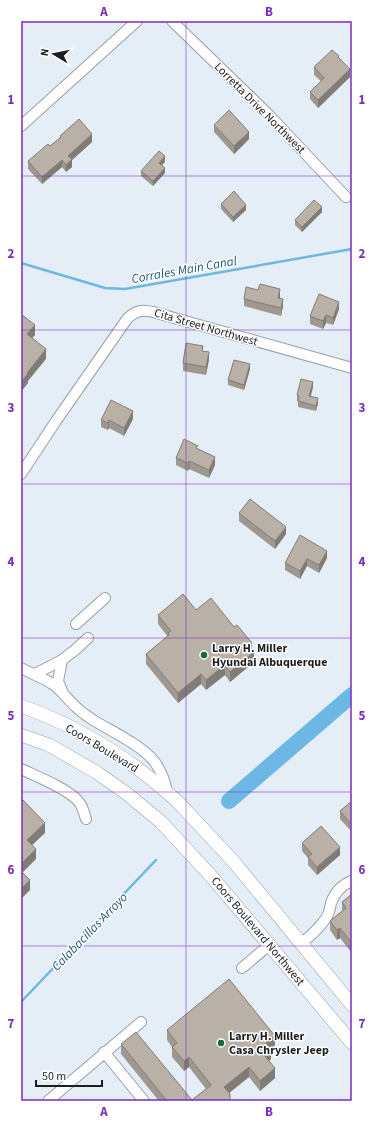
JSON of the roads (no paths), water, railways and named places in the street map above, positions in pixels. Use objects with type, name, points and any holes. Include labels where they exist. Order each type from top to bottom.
[{"type":"main road","name":"Coors Boulevard","points":[[21,706],[34,710],[72,728],[108,749],[146,775],[172,797]]},
{"type":"main road","name":"Coors Boulevard","points":[[21,735],[49,745],[96,772],[126,793],[161,822]]},
{"type":"main road","name":"Coors Boulevard Northwest","points":[[172,797],[233,861],[352,1005]]},
{"type":"main road","name":"Coors Boulevard Northwest","points":[[161,822],[211,876],[352,1043]]},
{"type":"main road","points":[[282,960],[309,984],[352,1035]]},
{"type":"street","points":[[21,126],[137,21]]},
{"type":"street","name":"Lorretta Drive Northwest","points":[[172,21],[269,115],[346,197]]},
{"type":"street","name":"Cita Street Northwest","points":[[21,474],[56,420],[127,319],[132,314],[142,310],[352,368]]},
{"type":"street","points":[[76,624],[105,598]]},
{"type":"street","points":[[35,674],[62,660],[88,638]]},
{"type":"street","points":[[62,660],[58,681],[62,692]]},
{"type":"street","points":[[21,668],[42,678],[62,692],[76,708],[140,749],[154,761],[160,770],[172,797]]},
{"type":"street","points":[[21,769],[73,796],[82,806],[86,819]]},
{"type":"street","points":[[302,943],[327,917],[333,898],[340,887],[352,881]]},
{"type":"street","points":[[242,968],[270,945]]},
{"type":"street","points":[[48,1101],[141,1022]]},
{"type":"street","points":[[104,1052],[144,1101]]},
{"type":"waterway","name":"Corrales Main Canal","points":[[21,263],[105,288],[125,289],[352,249]]},
{"type":"waterway","name":"Calabacillas Arroyo","points":[[229,801],[352,695]]},
{"type":"waterway","name":"Calabacillas Arroyo","points":[[21,1002],[156,860]]},
{"type":"place","name":"Larry H. Miller Hyundai Albuquerque","points":[[204,655]]},
{"type":"place","name":"Larry H. Miller Casa Chrysler Jeep","points":[[221,1043]]}]
